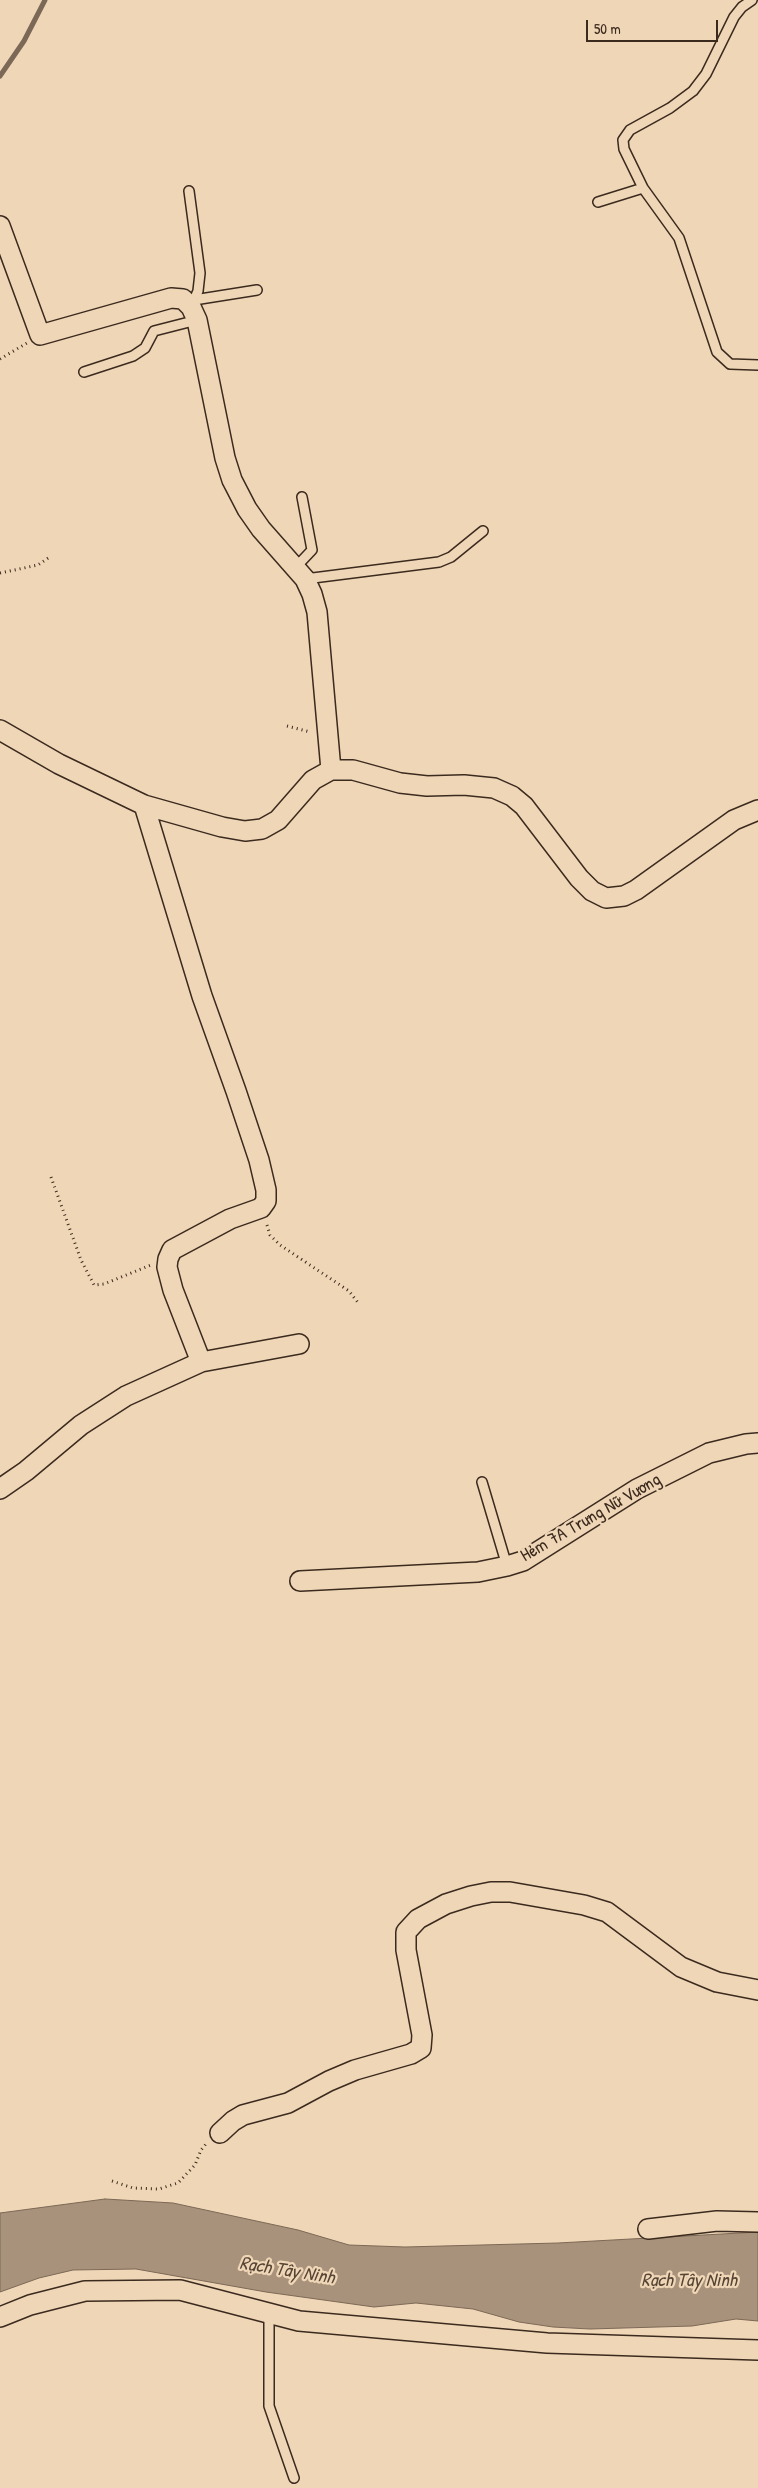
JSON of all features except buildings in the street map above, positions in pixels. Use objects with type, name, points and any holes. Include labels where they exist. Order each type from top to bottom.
[{"type":"street","points":[[0,226],[40,335],[171,298],[183,299],[194,309],[225,458],[232,480],[261,529],[300,574],[312,594],[317,612],[331,770]]},
{"type":"street","points":[[0,730],[60,764],[144,805],[222,827],[245,831],[262,829],[278,820],[313,780],[331,770],[353,770],[400,783],[427,786],[464,785],[494,788],[512,796],[524,806],[579,878],[592,891],[606,898],[624,896],[636,890],[734,820],[758,810]]},
{"type":"street","points":[[144,805],[202,996],[259,1160],[266,1201],[261,1208],[230,1219],[172,1250],[168,1259],[167,1267],[173,1290],[201,1362]]},
{"type":"street","points":[[0,1489],[26,1471],[81,1425],[126,1396],[201,1362],[299,1344]]},
{"type":"street","name":"Hẻm 7A Trưng Nữ Vương","points":[[300,1581],[478,1572],[507,1566],[523,1560],[637,1489],[709,1453],[746,1444],[758,1444]]},
{"type":"street","points":[[220,2133],[233,2121],[244,2115],[288,2104],[338,2077],[411,2054],[421,2048],[422,2035],[406,1950],[406,1932],[418,1919],[446,1904],[491,1892],[510,1892],[548,1898],[607,1912],[681,1967],[717,1982],[758,1990]]},
{"type":"street","points":[[648,2229],[717,2221],[758,2222]]},
{"type":"street","points":[[0,2317],[30,2305],[85,2291],[180,2290],[299,2321],[547,2343],[758,2350]]},
{"type":"lane","points":[[752,0],[742,7],[734,17],[706,74],[693,91],[670,108],[625,134],[624,149],[642,188],[679,238],[717,352],[730,364],[758,365]]},
{"type":"lane","points":[[598,202],[642,188]]},
{"type":"lane","points":[[190,191],[200,273],[194,309]]},
{"type":"lane","points":[[84,372],[133,356],[145,348],[154,331],[194,309],[257,290]]},
{"type":"lane","points":[[300,574],[312,550],[302,497]]},
{"type":"lane","points":[[300,574],[439,562],[451,557],[483,531]]},
{"type":"lane","points":[[482,1482],[507,1566]]},
{"type":"lane","points":[[269,2312],[269,2406],[294,2478]]},
{"type":"path","points":[[0,360],[40,335]]},
{"type":"path","points":[[0,573],[38,564],[51,556]]},
{"type":"path","points":[[287,726],[328,737]]},
{"type":"path","points":[[51,1176],[82,1260],[94,1285],[104,1284],[168,1259]]},
{"type":"path","points":[[261,1208],[270,1235],[287,1250],[349,1292],[359,1304]]},
{"type":"path","points":[[112,2181],[133,2188],[159,2189],[178,2183],[195,2165],[201,2150],[220,2133]]},
{"type":"water","name":"Rạch Tây Ninh","points":[[105,2199],[173,2203],[298,2230],[349,2245],[405,2247],[558,2243],[758,2232],[758,2321],[736,2319],[692,2326],[590,2329],[553,2327],[519,2322],[473,2309],[416,2303],[374,2307],[266,2292],[136,2269],[73,2270],[39,2278],[0,2292],[0,2213]]},
{"type":"waterway","points":[[0,76],[24,41],[45,0]]}]
